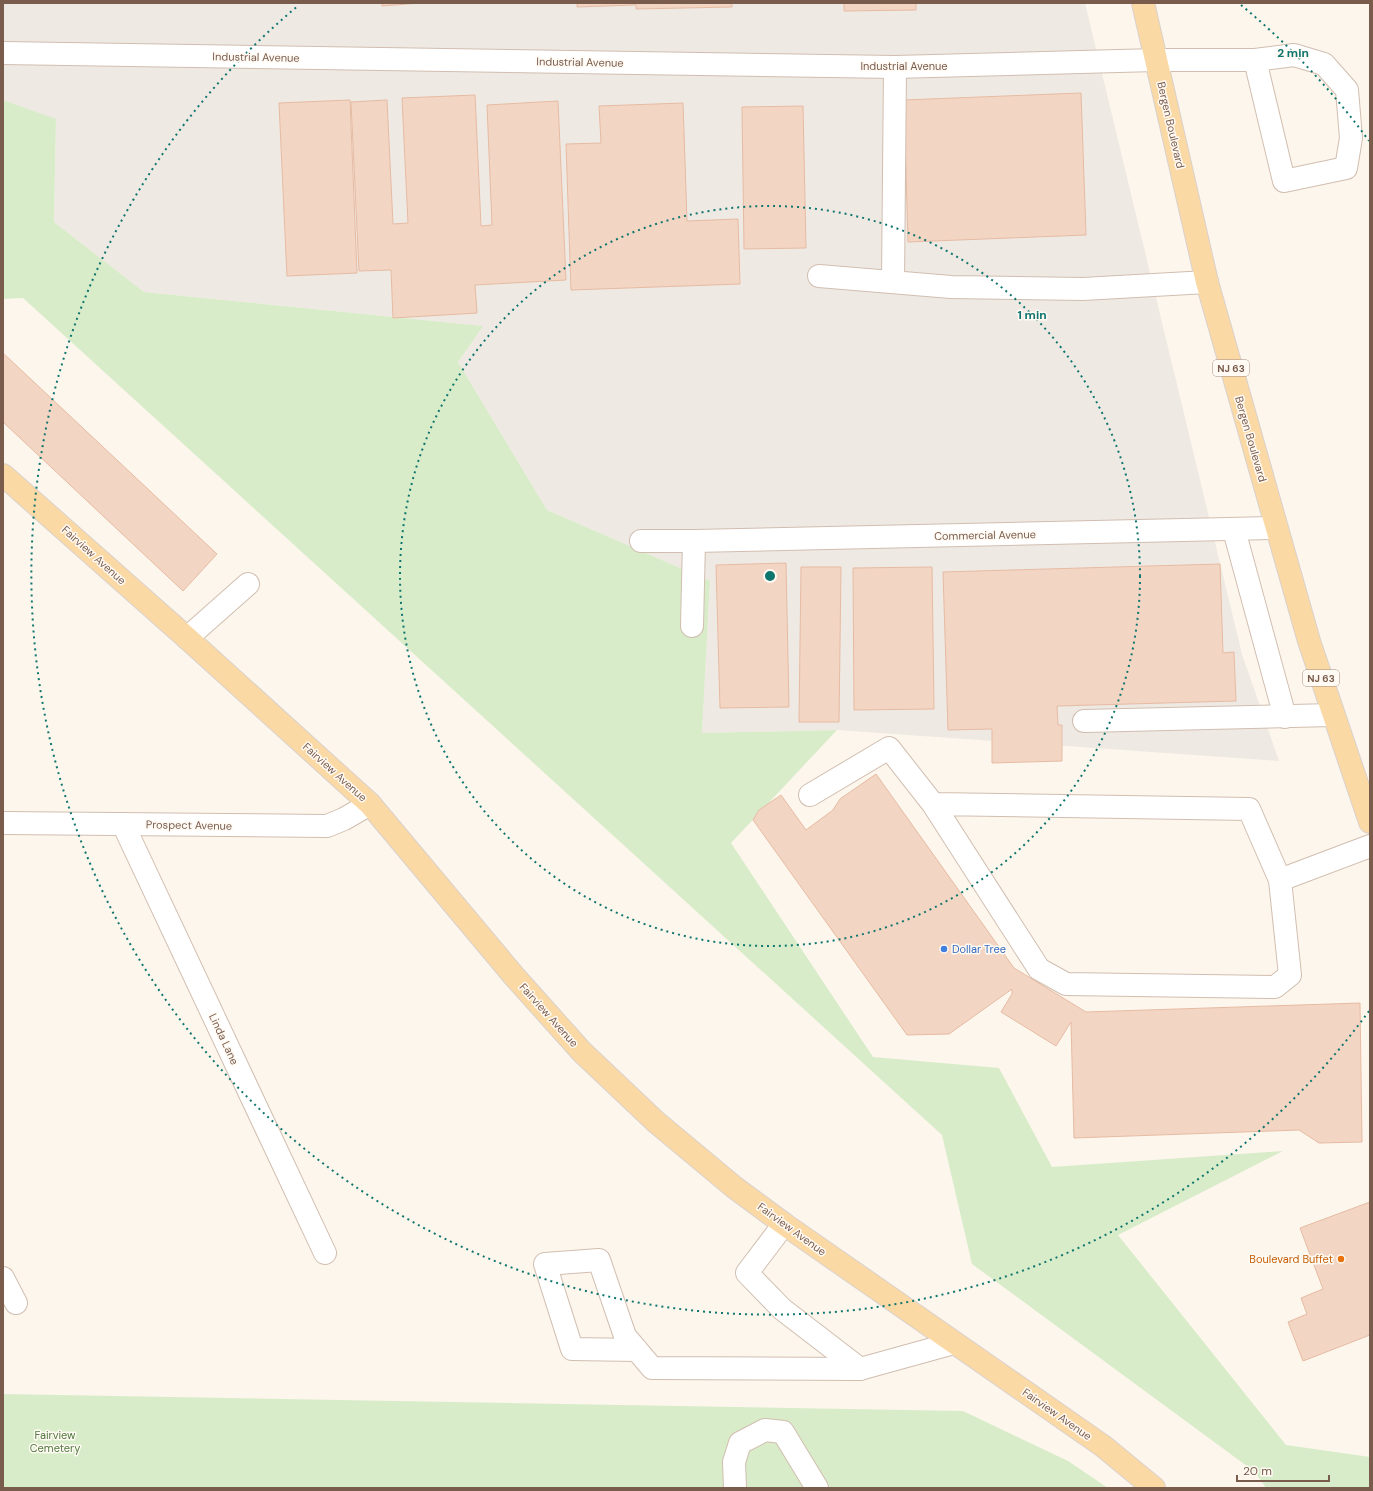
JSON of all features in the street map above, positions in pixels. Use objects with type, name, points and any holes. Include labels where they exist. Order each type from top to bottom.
[{"type":"main road","name":"Bergen Boulevard","points":[[1143,3],[1207,282],[1309,641],[1370,822]]},
{"type":"main road","name":"Fairview Avenue","points":[[3,475],[187,638],[370,804],[514,976],[582,1052],[656,1122],[734,1187],[784,1224],[1103,1446],[1154,1488]]},
{"type":"street","name":"Industrial Avenue","points":[[3,54],[895,67],[1156,60],[1255,60],[1294,55],[1324,64],[1347,90],[1351,138],[1346,168],[1284,181],[1255,60]]},
{"type":"street","points":[[893,282],[895,67]]},
{"type":"street","points":[[819,276],[951,287],[1083,289],[1207,282]]},
{"type":"street","name":"Commercial Avenue","points":[[641,540],[694,542],[1276,528]]},
{"type":"street","points":[[1234,530],[1285,717]]},
{"type":"street","points":[[692,626],[694,542]]},
{"type":"street","points":[[187,638],[248,584]]},
{"type":"street","points":[[1084,721],[1285,717],[1333,714]]},
{"type":"street","points":[[810,795],[889,748],[933,804],[1039,969],[1066,984],[1275,987],[1290,975],[1280,880],[1249,808],[933,804]]},
{"type":"street","name":"Prospect Avenue","points":[[3,823],[327,826],[344,819],[370,804]]},
{"type":"street","name":"Linda Lane","points":[[123,824],[325,1253]]},
{"type":"street","points":[[1280,880],[1370,846]]},
{"type":"street","points":[[784,1224],[747,1273],[782,1309],[860,1369]]},
{"type":"street","points":[[637,1350],[572,1349],[545,1264],[599,1260],[625,1336],[637,1350],[652,1368],[860,1369],[954,1342]]},
{"type":"street","points":[[3,1278],[16,1303]]},
{"type":"street","points":[[735,1488],[734,1462],[740,1443],[765,1430],[783,1432],[817,1488]]},
{"type":"shaded area","points":[[3,3],[1085,3],[1242,654],[1279,761],[837,730],[702,733],[710,581],[547,510],[458,362],[482,326],[144,292],[54,222],[56,120],[3,100]]},
{"type":"green space","points":[[3,100],[56,119],[54,222],[144,292],[483,326],[458,362],[547,510],[710,581],[702,733],[837,730],[731,843],[873,1057],[999,1068],[1052,1167],[1283,1151],[1118,1235],[1286,1445],[1370,1457],[1370,1488],[1266,1488],[1255,1472],[972,1264],[942,1135],[23,298],[3,299]]},
{"type":"green space","name":"Fairview Cemetery","points":[[3,1394],[963,1411],[1068,1461],[1108,1488],[3,1488]]},
{"type":"building","points":[[382,3],[420,3],[382,6]]},
{"type":"building","points":[[577,3],[635,3],[635,5],[577,7]]},
{"type":"building","points":[[636,3],[732,3],[732,7],[636,9]]},
{"type":"building","points":[[844,3],[916,3],[916,10],[844,11]]},
{"type":"building","points":[[1081,93],[1086,235],[908,242],[904,100]]},
{"type":"building","points":[[475,95],[481,226],[492,225],[487,105],[558,101],[566,280],[475,285],[477,313],[393,318],[391,270],[359,271],[351,102],[387,100],[393,224],[408,223],[402,98]]},
{"type":"building","points":[[350,100],[357,273],[287,276],[279,103]]},
{"type":"building","points":[[683,103],[687,221],[738,219],[740,284],[571,290],[566,144],[601,143],[599,106]]},
{"type":"building","points":[[803,106],[806,248],[744,249],[742,107]]},
{"type":"building","points":[[3,353],[217,554],[183,591],[3,422]]},
{"type":"building","points":[[786,563],[789,707],[720,708],[716,565]]},
{"type":"building","points":[[1220,564],[1223,653],[1234,652],[1236,701],[1057,706],[1058,725],[1062,725],[1062,761],[992,763],[992,729],[948,730],[943,572]]},
{"type":"building","points":[[801,567],[841,567],[839,722],[799,722]]},
{"type":"building","points":[[932,567],[934,709],[854,710],[853,568]]},
{"type":"building","points":[[876,774],[1014,968],[1086,1012],[1360,1003],[1362,1142],[1319,1143],[1299,1130],[1074,1138],[1071,1022],[1056,1046],[1001,1012],[1012,994],[1012,989],[949,1034],[907,1035],[753,820],[759,810],[781,795],[806,830],[833,810],[840,799]]},
{"type":"building","name":"Boulevard Buffet","points":[[1370,1202],[1370,1335],[1303,1361],[1288,1322],[1307,1314],[1301,1298],[1323,1289],[1300,1228]]},
{"type":"place","name":"Dollar Tree","points":[[944,949]]},
{"type":"place","name":"Boulevard Buffet","points":[[1341,1259]]}]
